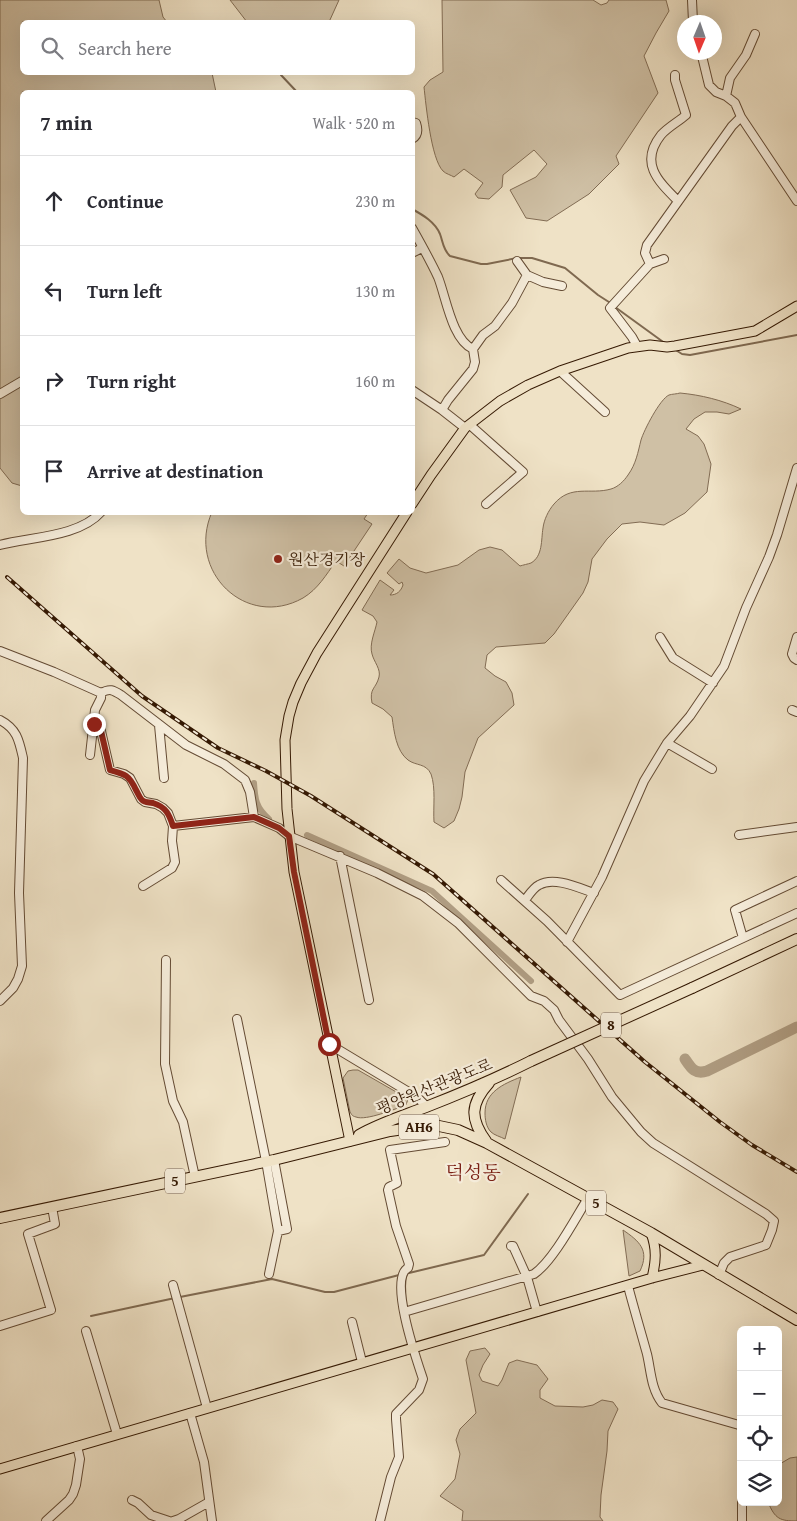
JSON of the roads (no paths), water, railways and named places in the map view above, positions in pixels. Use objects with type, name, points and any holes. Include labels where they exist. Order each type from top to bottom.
[{"type":"highway","name":"평양원산관광도로","points":[[350,1141],[374,1126],[427,1107],[491,1080],[797,939]]},
{"type":"highway","points":[[487,1143],[477,1128],[474,1118],[479,1094],[491,1080]]},
{"type":"highway","name":"AH6","points":[[350,1141],[390,1131],[439,1126],[458,1130],[487,1143]]},
{"type":"highway","name":"5","points":[[0,1218],[195,1177],[350,1141]]},
{"type":"highway","name":"5","points":[[487,1143],[651,1233],[797,1320]]},
{"type":"main road","points":[[415,499],[467,426],[500,401],[521,389],[560,371],[628,348],[650,345],[671,346],[755,331],[797,306]]},
{"type":"main road","points":[[350,1141],[294,872],[287,808],[285,740],[293,702],[317,653],[405,515]]},
{"type":"main road","points":[[651,1233],[655,1244],[656,1260],[652,1278]]},
{"type":"main road","points":[[0,1469],[362,1362],[703,1265]]},
{"type":"street","points":[[692,0],[693,15]]},
{"type":"street","points":[[726,96],[730,78],[746,55],[755,34]]},
{"type":"street","points":[[702,60],[709,85],[716,92],[726,96],[735,103],[741,116],[797,201]]},
{"type":"street","points":[[676,75],[675,80],[686,115],[662,134],[653,149],[650,160],[656,177],[678,202]]},
{"type":"street","points":[[650,264],[646,254],[647,245],[741,116]]},
{"type":"street","points":[[415,123],[418,131],[415,137]]},
{"type":"street","points":[[415,234],[438,278],[455,327],[466,347],[473,349]]},
{"type":"street","points":[[415,252],[422,248]]},
{"type":"street","points":[[637,346],[610,308],[650,264],[664,259]]},
{"type":"street","points":[[517,261],[527,275],[543,282],[562,286]]},
{"type":"street","points":[[442,410],[473,369],[475,362],[473,349],[483,335],[495,326],[512,303],[527,275]]},
{"type":"street","points":[[560,371],[605,412]]},
{"type":"street","points":[[0,394],[20,382]]},
{"type":"street","points":[[415,392],[467,426],[523,472],[486,504]]},
{"type":"street","points":[[567,942],[594,893],[644,781],[667,743],[690,716],[724,666],[746,608],[778,534],[797,468]]},
{"type":"street","points":[[0,545],[70,530],[90,523],[98,515]]},
{"type":"street","points":[[660,637],[673,658],[712,683]]},
{"type":"street","points":[[797,637],[792,654],[797,660]]},
{"type":"street","points":[[0,652],[54,672],[101,693],[113,690],[121,694],[186,745],[224,764],[245,780],[250,792],[254,817]]},
{"type":"street","points":[[90,755],[95,710],[101,693]]},
{"type":"street","points":[[0,720],[10,726],[19,741],[23,766],[19,893],[22,966],[13,988],[0,1001]]},
{"type":"street","points":[[94,724],[101,731],[110,770],[130,778],[141,799],[145,802],[164,808],[168,812],[173,826],[172,841],[175,862],[172,868],[143,886]]},
{"type":"street","points":[[159,725],[164,778]]},
{"type":"street","points":[[667,743],[712,769]]},
{"type":"street","points":[[173,826],[254,817],[279,828],[289,836],[340,856],[423,896],[458,923],[531,996],[544,1001],[554,1010],[612,1097],[641,1132],[653,1143],[766,1214],[774,1221],[766,1246],[730,1257],[724,1263],[719,1274]]},
{"type":"street","points":[[739,835],[797,827]]},
{"type":"street","points":[[340,856],[369,1000]]},
{"type":"street","points":[[501,880],[525,900],[620,995],[797,913]]},
{"type":"street","points":[[743,938],[735,910],[797,881]]},
{"type":"street","points":[[525,900],[536,886],[541,883],[564,884],[594,893]]},
{"type":"street","points":[[166,960],[165,1064],[173,1101],[183,1122],[195,1177]]},
{"type":"street","points":[[237,1019],[287,1229],[278,1231],[268,1274]]},
{"type":"street","points":[[329,1044],[417,1097],[427,1107]]},
{"type":"street","points":[[380,1521],[391,1477],[399,1457],[396,1414],[419,1390],[423,1379],[412,1348],[404,1312],[401,1284],[409,1264],[396,1226],[388,1190],[396,1182],[390,1150],[445,1142]]},
{"type":"street","points":[[404,1312],[534,1274],[542,1268],[588,1198]]},
{"type":"street","points":[[0,1326],[51,1310],[28,1234],[55,1224],[52,1207]]},
{"type":"street","points":[[511,1246],[513,1246],[527,1277],[537,1312]]},
{"type":"street","points":[[173,1285],[207,1408]]},
{"type":"street","points":[[628,1286],[657,1396],[662,1403],[737,1423]]},
{"type":"street","points":[[352,1322],[362,1362]]},
{"type":"street","points":[[86,1331],[117,1434]]},
{"type":"street","points":[[190,1413],[204,1462],[212,1521]]},
{"type":"street","points":[[46,1521],[73,1494],[80,1459],[78,1446]]},
{"type":"street","points":[[132,1500],[151,1515],[169,1521]]},
{"type":"street","points":[[173,1521],[209,1502]]},
{"type":"street","points":[[742,1506],[742,1521]]},
{"type":"waterway","points":[[281,75],[295,90]]},
{"type":"waterway","points":[[415,211],[432,222],[450,256],[481,264],[517,258],[532,258],[565,268],[612,304]]},
{"type":"waterway","points":[[615,307],[666,344]]},
{"type":"waterway","points":[[674,349],[682,354],[690,355],[797,335]]},
{"type":"waterway","points":[[254,783],[257,803],[261,811],[269,819]]},
{"type":"waterway","points":[[307,835],[432,891],[531,981]]},
{"type":"waterway","points":[[685,1059],[691,1068],[696,1071],[707,1071],[797,1027]]},
{"type":"waterway","points":[[409,1273],[484,1255],[528,1194]]},
{"type":"waterway","points":[[180,1297],[272,1279],[325,1292],[334,1292],[399,1275]]},
{"type":"waterway","points":[[91,1316],[175,1298]]},
{"type":"railway","points":[[7,577],[142,696],[218,748],[266,771],[311,796],[433,874],[645,1062],[720,1122],[752,1145],[797,1172]]},
{"type":"place","name":"원산경기장","points":[[278,559]]},
{"type":"district","name":"덕성동","points":[[473,1172]]}]
